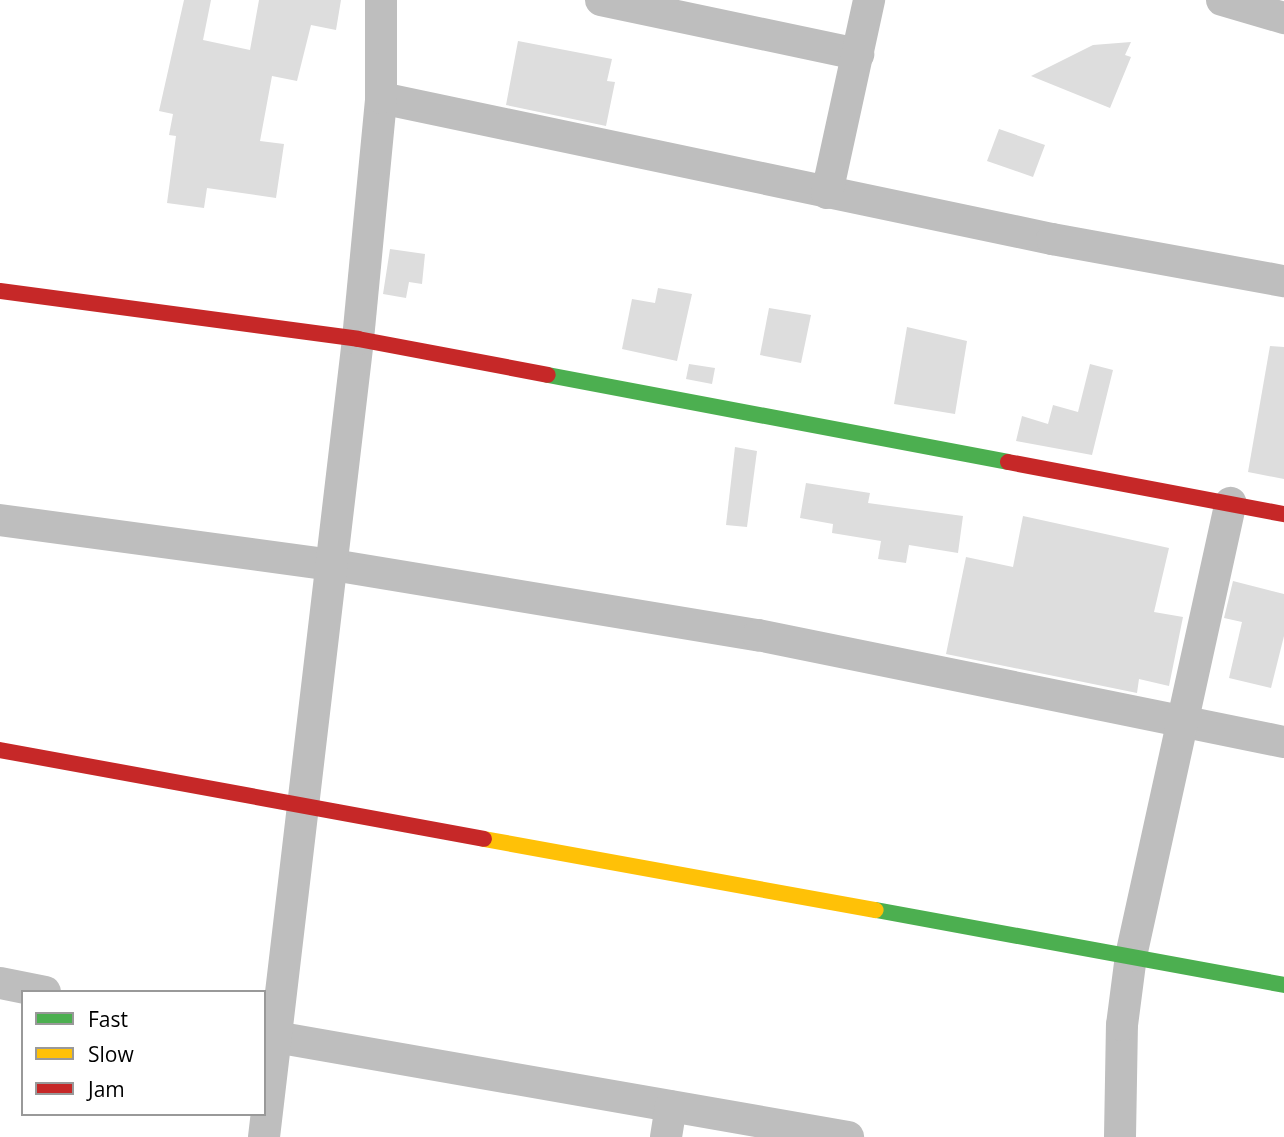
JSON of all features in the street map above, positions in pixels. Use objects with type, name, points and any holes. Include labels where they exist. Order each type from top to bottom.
[{"type":"street","points":[[266,1108],[271,1037],[333,565],[358,339],[381,98],[382,0]]},
{"type":"street","points":[[601,0],[858,54]]},
{"type":"street","points":[[827,193],[869,0]]},
{"type":"street","points":[[1222,0],[1284,18]]},
{"type":"street","points":[[381,98],[827,193],[1284,281]]},
{"type":"street","points":[[0,291],[358,339],[1284,514]]},
{"type":"street","points":[[1120,1137],[1122,1025],[1131,956],[1231,503]]},
{"type":"street","points":[[0,520],[333,565],[758,635],[1284,742]]},
{"type":"street","points":[[0,750],[1284,985]]},
{"type":"street","points":[[0,983],[35,990]]},
{"type":"street","points":[[271,1037],[848,1137]]},
{"type":"street","points":[[666,1137],[671,1106]]},
{"type":"street","points":[[264,1137],[265,1116]]},
{"type":"building","points":[[184,0],[211,0],[203,40],[250,50],[259,0],[341,0],[336,30],[311,25],[297,81],[272,76],[260,141],[284,144],[276,198],[207,188],[204,208],[167,203],[176,136],[169,135],[173,114],[159,111]]},
{"type":"building","points":[[518,41],[612,59],[607,81],[615,82],[606,126],[506,105]]},
{"type":"building","points":[[1131,42],[1125,55],[1131,57],[1110,108],[1031,76],[1093,45]]},
{"type":"building","points":[[999,129],[1045,145],[1033,177],[987,161]]},
{"type":"building","points":[[390,249],[425,254],[422,284],[409,282],[406,298],[383,294]]},
{"type":"building","points":[[658,288],[692,294],[677,361],[622,349],[632,299],[655,303]]},
{"type":"building","points":[[769,308],[811,315],[801,363],[760,355]]},
{"type":"building","points":[[907,327],[967,341],[955,414],[894,404]]},
{"type":"building","points":[[1270,346],[1284,347],[1284,479],[1248,472]]},
{"type":"building","points":[[689,364],[715,368],[712,384],[686,379]]},
{"type":"building","points":[[1090,364],[1113,370],[1092,455],[1016,441],[1022,416],[1048,424],[1053,405],[1078,412]]},
{"type":"building","points":[[735,447],[757,451],[747,527],[726,525]]},
{"type":"building","points":[[806,483],[870,493],[868,503],[963,516],[958,553],[909,545],[906,563],[878,559],[881,541],[832,533],[833,524],[800,518]]},
{"type":"building","points":[[1023,516],[1169,548],[1154,612],[1183,617],[1169,686],[1139,679],[1137,693],[946,654],[966,557],[1013,567]]},
{"type":"building","points":[[1233,581],[1284,594],[1284,636],[1271,688],[1229,678],[1242,622],[1224,618]]},
{"type":"traffic: fast","points":[[548,375],[1008,462]]},
{"type":"traffic: fast","points":[[876,910],[1284,985]]},
{"type":"traffic: slow","points":[[484,839],[876,910]]},
{"type":"traffic: jam","points":[[0,291],[358,339],[548,375]]},
{"type":"traffic: jam","points":[[1008,462],[1284,514]]},
{"type":"traffic: jam","points":[[0,750],[484,839]]}]
